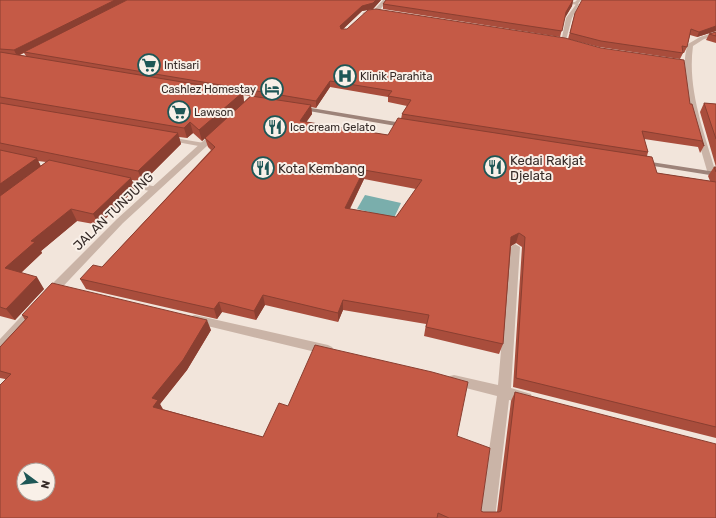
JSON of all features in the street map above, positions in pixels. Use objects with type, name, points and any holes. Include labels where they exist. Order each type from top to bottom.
[{"type":"main road","points":[[292,107],[416,127]]},
{"type":"main road","points":[[634,161],[714,174]]},
{"type":"street","points":[[376,11],[386,0]]},
{"type":"street","points":[[553,0],[578,2],[569,18],[563,41]]},
{"type":"street","points":[[360,18],[365,13],[376,11],[384,12]]},
{"type":"street","points":[[714,174],[695,115],[684,64],[690,45],[702,38],[716,34]]},
{"type":"street","points":[[555,40],[577,44]]},
{"type":"street","name":"JALAN TUNJUNG","points":[[0,347],[55,287],[154,189],[220,130]]},
{"type":"street","points":[[160,137],[204,145]]},
{"type":"street","points":[[115,180],[154,189]]},
{"type":"street","points":[[487,518],[504,392],[515,247]]},
{"type":"street","points":[[55,287],[67,290]]},
{"type":"street","points":[[183,316],[339,353]]},
{"type":"street","points":[[444,378],[542,402]]},
{"type":"water","points":[[365,195],[401,203],[394,218],[357,209]]},
{"type":"building","points":[[0,0],[115,0],[14,50],[0,49]]},
{"type":"building","points":[[127,0],[376,0],[373,3],[362,6],[340,26],[341,29],[347,29],[368,10],[376,9],[565,38],[601,48],[684,60],[690,104],[692,104],[704,146],[702,141],[642,131],[648,152],[402,114],[411,100],[388,96],[392,91],[330,81],[316,101],[24,52]]},
{"type":"building","points":[[386,0],[573,0],[566,12],[562,31],[383,4]]},
{"type":"building","points":[[582,0],[716,0],[716,26],[699,32],[691,29],[687,47],[682,46],[683,53],[601,41],[570,33],[575,13]]},
{"type":"building","points":[[716,32],[716,36],[709,34]]},
{"type":"building","points":[[0,52],[243,92],[199,130],[190,122],[184,128],[0,97]]},
{"type":"building","points":[[251,96],[311,105],[300,121],[388,135],[398,118],[652,157],[657,173],[716,182],[716,427],[516,378],[525,237],[519,233],[511,237],[503,344],[426,327],[429,315],[343,300],[338,313],[263,295],[254,311],[219,302],[214,309],[80,279],[93,265],[102,267],[215,147],[205,138]],"holes":[[[364,170],[422,180],[396,217],[345,208]]]},
{"type":"building","points":[[0,103],[178,133],[138,171],[0,143]]},
{"type":"building","points":[[704,103],[716,104],[716,139]]},
{"type":"building","points":[[0,150],[37,158],[0,184]]},
{"type":"building","points":[[49,160],[131,178],[93,214],[71,209],[31,241],[35,242],[5,268],[37,277],[6,309],[0,307],[0,196]]},
{"type":"building","points":[[52,283],[207,320],[183,360],[152,398],[158,400],[153,407],[263,437],[279,403],[288,406],[315,345],[432,372],[468,382],[457,436],[490,448],[481,511],[483,512],[501,511],[515,392],[716,444],[716,518],[449,518],[438,513],[437,518],[0,518],[0,385],[11,374],[0,371],[0,347],[28,317],[22,315]]},
{"type":"place","name":"Intisari","points":[[149,65]]},
{"type":"place","name":"Klinik Parahita","points":[[345,76]]},
{"type":"place","name":"Cashlez Homestay","points":[[272,89]]},
{"type":"place","name":"Lawson","points":[[179,112]]},
{"type":"place","name":"Ice cream Gelato","points":[[275,127]]},
{"type":"place","name":"Kedai Rakjat Djelata","points":[[495,167]]},
{"type":"place","name":"Kota Kembang","points":[[263,168]]}]
